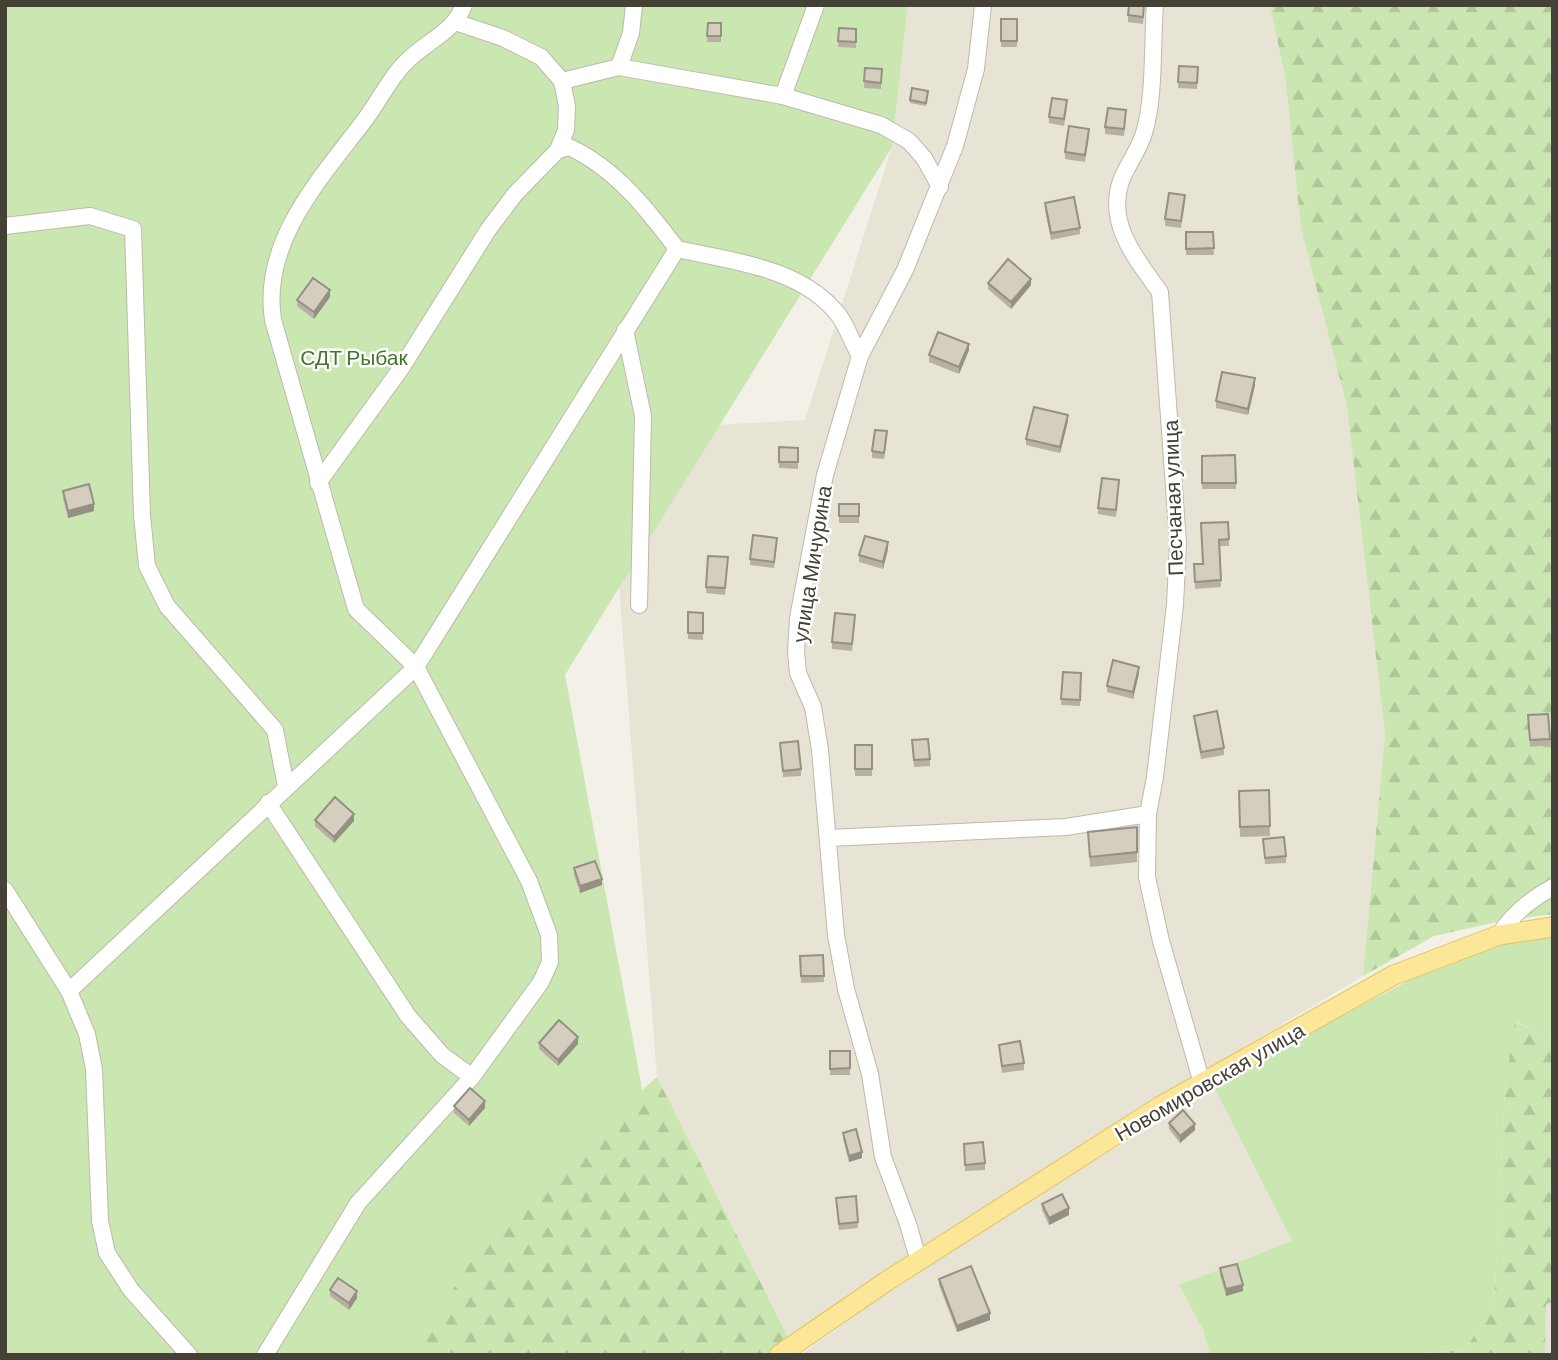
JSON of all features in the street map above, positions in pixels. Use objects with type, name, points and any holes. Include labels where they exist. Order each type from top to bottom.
[{"type":"main road","name":"Новомировская улица","points":[[779,1355],[1067,1164],[1202,1083],[1394,975],[1499,935],[1553,927]]},
{"type":"street","points":[[265,1355],[358,1203],[472,1077],[541,982],[550,962],[550,935],[523,869],[416,667],[356,609],[318,483],[273,320],[269,296],[277,253],[323,170],[364,121],[403,65],[426,43],[458,23],[464,5]]},
{"type":"street","points":[[618,67],[631,33],[634,5]]},
{"type":"street","points":[[783,96],[816,5]]},
{"type":"street","name":"улица Мичурина","points":[[919,1262],[883,1157],[870,1074],[846,989],[836,935],[825,786],[813,707],[798,674],[798,618],[825,475],[860,356],[905,270],[940,187],[976,69],[983,5]]},
{"type":"street","name":"Песчаная улица","points":[[1155,5],[1144,133],[1120,183],[1117,207],[1123,234],[1134,259],[1160,292],[1178,543],[1175,605],[1148,814],[1147,877],[1161,941],[1202,1083]]},
{"type":"street","points":[[318,483],[402,367],[488,230],[514,194],[558,150],[566,130],[567,106],[562,81],[541,57],[503,38],[458,23]]},
{"type":"street","points":[[562,81],[618,67],[783,96],[881,125],[899,135],[924,158],[940,187]]},
{"type":"street","points":[[558,150],[569,147],[580,152],[613,177],[645,205],[677,249],[786,276],[818,295],[840,318],[860,356]]},
{"type":"street","points":[[5,226],[90,216],[133,229],[142,514],[147,566],[167,606],[275,730],[286,786]]},
{"type":"street","points":[[69,991],[416,667],[677,249]]},
{"type":"street","points":[[625,330],[643,416],[639,605]]},
{"type":"street","points":[[268,803],[408,1016],[442,1055],[472,1077]]},
{"type":"street","points":[[828,838],[1066,827],[1148,814]]},
{"type":"street","points":[[1499,935],[1506,923],[1533,898],[1553,887]]},
{"type":"street","points":[[5,890],[69,991],[87,1034],[94,1069],[100,1221],[107,1253],[131,1290],[188,1355]]},
{"type":"shaded area","points":[[908,5],[1270,5],[1285,76],[1301,228],[1347,407],[1385,734],[1363,976],[1120,1121],[938,1236],[789,1339],[657,1077],[607,431],[805,420],[892,147]]},
{"type":"shaded area","points":[[1215,1089],[1292,1241],[1179,1285],[1203,1330],[1210,1355],[800,1355],[968,1236]]},
{"type":"shaded area","points":[[1553,1302],[1553,1355],[1545,1355],[1546,1303]]},
{"type":"green space","name":"СДТ Рыбак","points":[[5,5],[908,5],[892,147],[565,675],[682,1304],[555,1355],[5,1355]]},
{"type":"green space","points":[[1270,5],[1553,5],[1553,914],[1506,920],[1434,936],[1363,976],[1385,734],[1347,407],[1301,228],[1285,76]]},
{"type":"green space","points":[[1553,936],[1553,1038],[1516,1022],[1505,1090],[1494,1305],[1465,1350],[1397,1355],[1210,1355],[1203,1330],[1179,1285],[1292,1241],[1215,1089],[1285,1046],[1423,973],[1482,948]]},
{"type":"green space","points":[[1515,1022],[1553,1038],[1553,1302],[1546,1304],[1545,1355],[1397,1355],[1465,1350],[1494,1305],[1505,1089]]},
{"type":"green space","points":[[657,1077],[789,1339],[785,1355],[422,1355],[428,1333],[481,1241],[526,1191]]},
{"type":"building","points":[[1129,5],[1144,5],[1143,17],[1128,15]]},
{"type":"building","points":[[1001,19],[1017,19],[1017,41],[1001,41]]},
{"type":"building","points":[[708,23],[721,23],[721,36],[707,36]]},
{"type":"building","points":[[839,28],[856,29],[856,42],[838,41]]},
{"type":"building","points":[[1179,66],[1198,67],[1197,83],[1178,82]]},
{"type":"building","points":[[865,68],[882,69],[881,83],[864,81]]},
{"type":"building","points":[[912,88],[928,91],[926,103],[910,100]]},
{"type":"building","points":[[1052,98],[1067,100],[1064,119],[1049,117]]},
{"type":"building","points":[[1108,108],[1126,110],[1124,129],[1105,127]]},
{"type":"building","points":[[1069,126],[1089,129],[1085,155],[1065,152]]},
{"type":"building","points":[[1169,193],[1185,195],[1181,221],[1165,219]]},
{"type":"building","points":[[1074,197],[1080,228],[1051,233],[1045,203]]},
{"type":"building","points":[[1186,232],[1213,232],[1214,248],[1186,249]]},
{"type":"building","points":[[1008,259],[1031,279],[1011,302],[988,283]]},
{"type":"building","points":[[313,278],[330,290],[314,312],[297,300]]},
{"type":"building","points":[[938,332],[969,344],[959,367],[929,355]]},
{"type":"building","points":[[1222,372],[1255,378],[1248,409],[1216,401]]},
{"type":"building","points":[[1034,407],[1068,415],[1060,447],[1026,439]]},
{"type":"building","points":[[875,430],[887,431],[884,453],[872,451]]},
{"type":"building","points":[[779,447],[798,448],[798,462],[779,462]]},
{"type":"building","points":[[1235,455],[1236,483],[1202,483],[1202,456]]},
{"type":"building","points":[[1102,478],[1119,480],[1116,510],[1098,508]]},
{"type":"building","points":[[89,484],[94,504],[68,511],[63,491]]},
{"type":"building","points":[[839,504],[859,504],[859,516],[839,516]]},
{"type":"building","points":[[1228,522],[1229,539],[1219,540],[1221,580],[1195,582],[1194,564],[1203,564],[1201,523]]},
{"type":"building","points":[[753,535],[777,538],[774,562],[750,559]]},
{"type":"building","points":[[865,536],[888,542],[883,562],[859,555]]},
{"type":"building","points":[[708,556],[728,557],[725,588],[706,587]]},
{"type":"building","points":[[688,612],[703,613],[703,633],[688,633]]},
{"type":"building","points":[[835,613],[855,615],[852,644],[832,642]]},
{"type":"building","points":[[1113,660],[1139,667],[1133,692],[1107,686]]},
{"type":"building","points":[[1063,672],[1081,673],[1080,700],[1061,699]]},
{"type":"building","points":[[1217,711],[1224,748],[1201,752],[1194,716]]},
{"type":"building","points":[[1548,714],[1550,739],[1530,740],[1528,715]]},
{"type":"building","points":[[928,739],[930,759],[914,760],[912,740]]},
{"type":"building","points":[[798,741],[801,769],[783,771],[780,743]]},
{"type":"building","points":[[855,745],[872,745],[872,769],[855,769]]},
{"type":"building","points":[[1269,790],[1270,826],[1240,827],[1239,791]]},
{"type":"building","points":[[335,797],[354,814],[334,837],[315,820]]},
{"type":"building","points":[[1137,827],[1137,852],[1090,857],[1088,832]]},
{"type":"building","points":[[1284,837],[1286,856],[1265,858],[1263,839]]},
{"type":"building","points":[[595,861],[602,879],[580,886],[574,868]]},
{"type":"building","points":[[823,955],[824,976],[801,976],[800,956]]},
{"type":"building","points":[[559,1020],[578,1037],[558,1060],[539,1043]]},
{"type":"building","points":[[1020,1041],[1024,1063],[1002,1066],[999,1045]]},
{"type":"building","points":[[830,1051],[850,1051],[850,1068],[830,1069]]},
{"type":"building","points":[[470,1088],[485,1101],[469,1120],[454,1106]]},
{"type":"building","points":[[1183,1110],[1195,1124],[1180,1136],[1169,1123]]},
{"type":"building","points":[[856,1129],[862,1152],[849,1156],[843,1133]]},
{"type":"building","points":[[983,1142],[985,1163],[965,1165],[964,1144]]},
{"type":"building","points":[[1062,1194],[1069,1208],[1049,1218],[1042,1204]]},
{"type":"building","points":[[856,1196],[858,1222],[839,1224],[836,1198]]},
{"type":"building","points":[[1237,1264],[1243,1285],[1226,1289],[1220,1268]]},
{"type":"building","points":[[971,1266],[990,1313],[957,1326],[939,1279]]},
{"type":"building","points":[[338,1278],[357,1291],[349,1303],[330,1290]]}]
